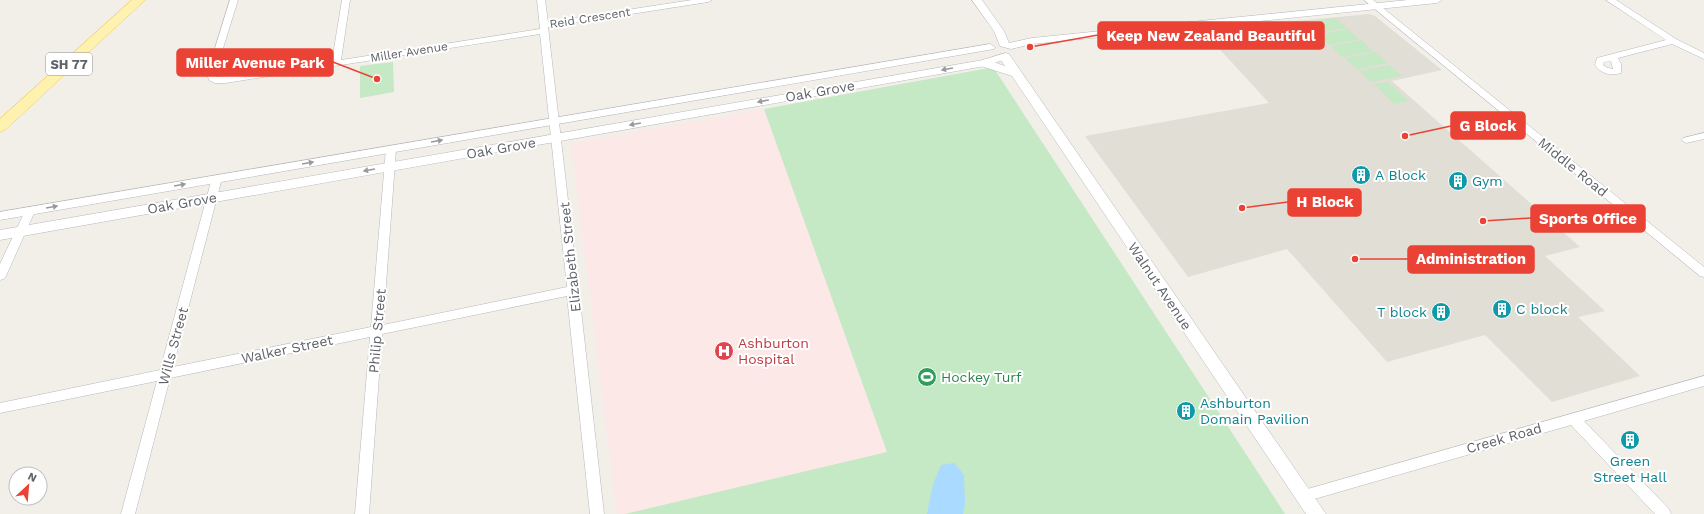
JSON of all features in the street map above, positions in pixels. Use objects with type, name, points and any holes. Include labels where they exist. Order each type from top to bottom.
[{"type":"main road","name":"SH 77","points":[[0,127],[139,0]]},
{"type":"main road","name":"Walnut Avenue","points":[[1005,51],[1015,73],[1317,514]]},
{"type":"main road","points":[[985,63],[1015,73]]},
{"type":"street","name":"Miller Avenue","points":[[234,0],[212,74],[212,78],[215,80],[225,80],[336,63],[544,28]]},
{"type":"street","points":[[336,63],[346,0]]},
{"type":"street","name":"Elizabeth Street","points":[[540,0],[574,290],[597,514]]},
{"type":"street","name":"Reid Crescent","points":[[544,28],[708,0]]},
{"type":"street","points":[[977,0],[999,31],[1005,51]]},
{"type":"street","name":"Oak Grove","points":[[0,235],[985,63],[1005,51],[1032,40],[1372,3],[1437,0]]},
{"type":"street","points":[[1610,0],[1673,41],[1704,56]]},
{"type":"street","name":"Middle Road","points":[[1372,3],[1704,273]]},
{"type":"street","points":[[1613,58],[1615,56],[1673,41]]},
{"type":"street","name":"Oak Grove","points":[[0,216],[990,47],[992,53],[1005,51]]},
{"type":"street","points":[[1686,140],[1704,136]]},
{"type":"street","name":"Philip Street","points":[[362,514],[391,149]]},
{"type":"street","name":"Wills Street","points":[[128,514],[217,178]]},
{"type":"street","points":[[0,276],[30,211]]},
{"type":"street","name":"Walker Street","points":[[0,408],[574,290]]},
{"type":"street","name":"Creek Road","points":[[1304,496],[1704,381]]},
{"type":"street","points":[[1573,418],[1664,514]]},
{"type":"shaded area","points":[[1369,14],[1375,16],[1442,70],[1392,81],[1580,247],[1545,256],[1605,311],[1578,317],[1640,376],[1552,402],[1485,335],[1387,362],[1287,249],[1188,277],[1085,136],[1269,103],[1202,30]]},
{"type":"shaded area","name":"Ashburton Hospital","points":[[764,109],[888,452],[625,514],[617,514],[571,143]]},
{"type":"green space","points":[[1335,18],[1347,28],[1317,33],[1306,23]]},
{"type":"green space","points":[[1348,29],[1359,39],[1329,45],[1318,35]]},
{"type":"green space","points":[[1361,40],[1373,51],[1342,57],[1331,46]]},
{"type":"green space","points":[[1375,52],[1387,63],[1357,69],[1345,58]]},
{"type":"green space","points":[[393,62],[394,92],[360,98],[360,66]]},
{"type":"green space","points":[[1389,65],[1402,76],[1371,82],[1359,71]]},
{"type":"green space","points":[[989,68],[995,70],[1285,514],[625,514],[887,452],[764,109]]},
{"type":"green space","points":[[1388,82],[1409,101],[1394,104],[1374,84]]},
{"type":"water","points":[[954,463],[964,475],[965,503],[963,514],[927,514],[933,484],[941,465]]},
{"type":"place","name":"Keep New Zealand Beautiful","points":[[1030,47]]},
{"type":"place","name":"Miller Avenue Park","points":[[377,79]]},
{"type":"place","name":"G Block","points":[[1405,136]]},
{"type":"place","name":"A Block","points":[[1361,175]]},
{"type":"place","name":"Gym","points":[[1458,181]]},
{"type":"place","name":"H Block","points":[[1242,208]]},
{"type":"place","name":"Sports Office","points":[[1483,221]]},
{"type":"place","name":"Administration","points":[[1355,259]]},
{"type":"place","name":"C block","points":[[1502,309]]},
{"type":"place","name":"T block","points":[[1441,312]]},
{"type":"place","name":"Ashburton Hospital","points":[[724,351]]},
{"type":"place","name":"Hockey Turf","points":[[927,377]]},
{"type":"place","name":"Ashburton Domain Pavilion","points":[[1186,411]]},
{"type":"place","name":"Green Street Hall","points":[[1630,440]]}]
